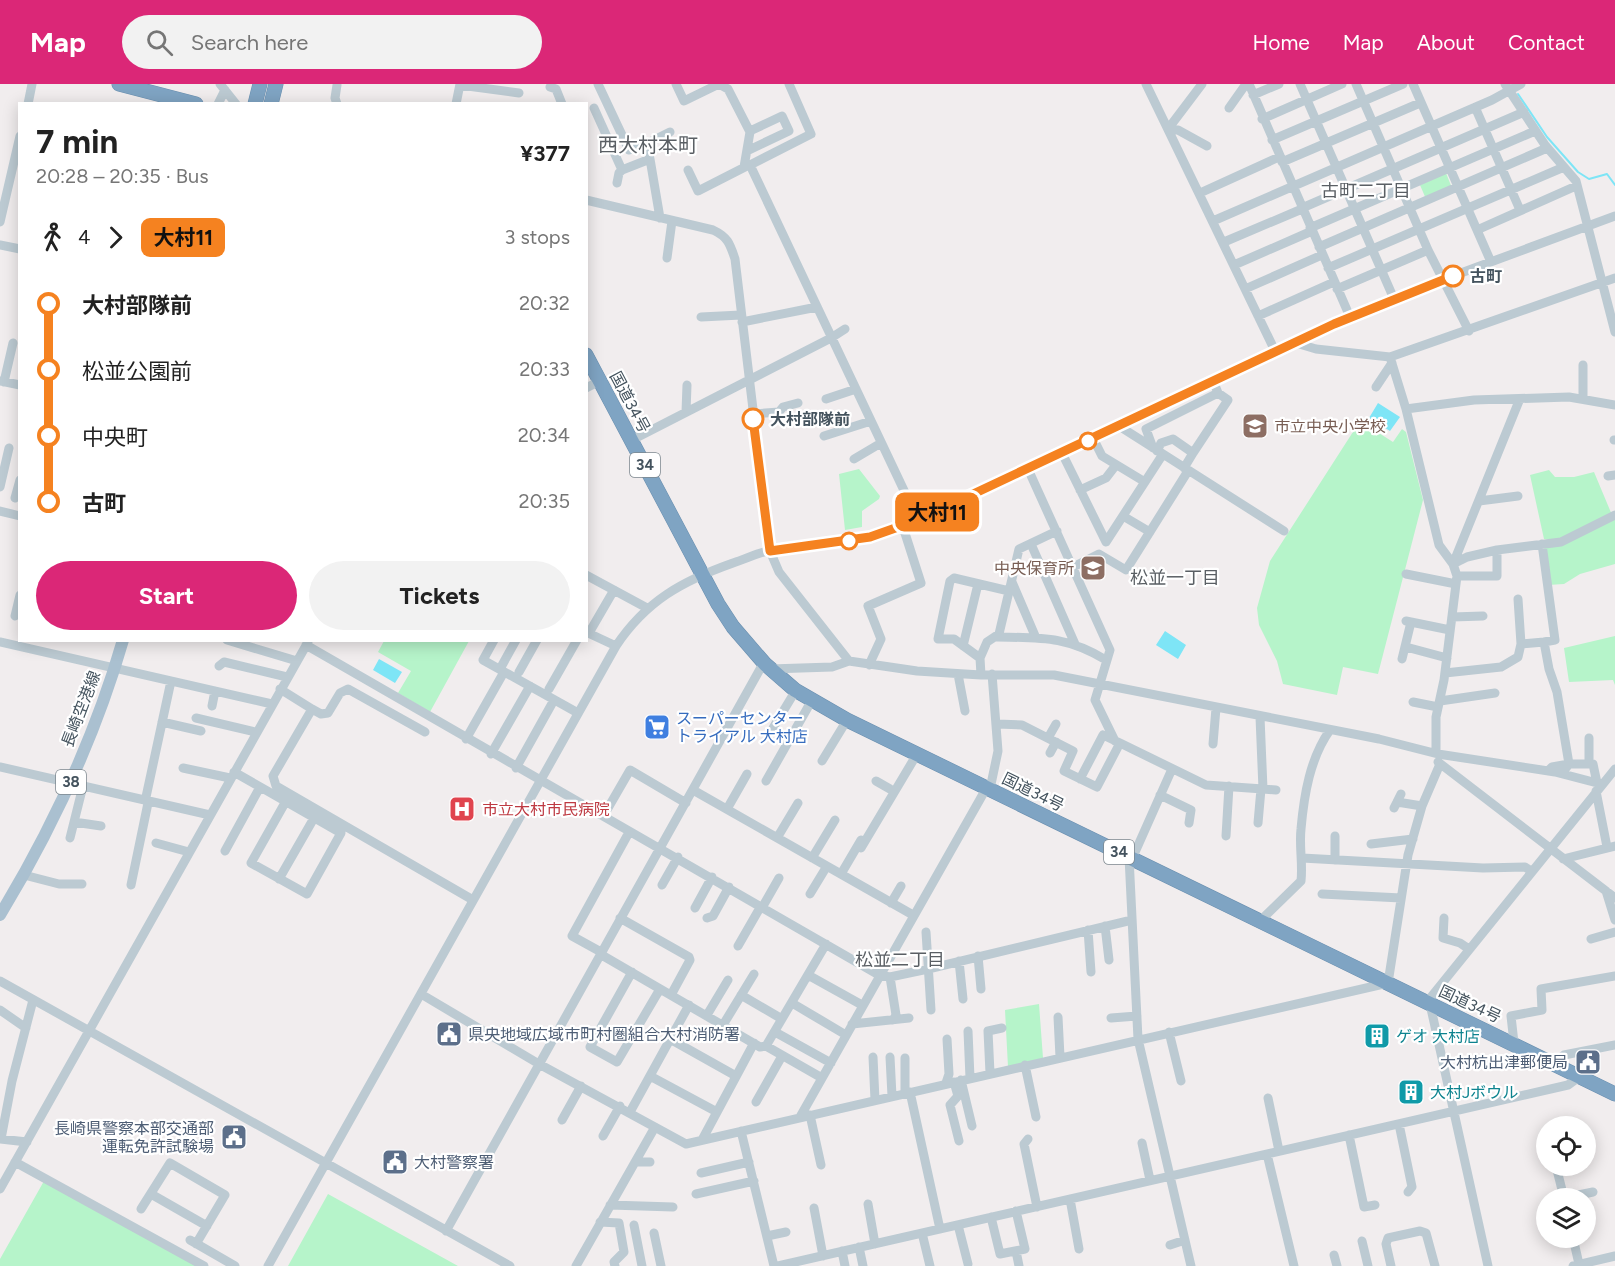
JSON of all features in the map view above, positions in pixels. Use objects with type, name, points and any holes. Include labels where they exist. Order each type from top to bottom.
[{"type":"highway","points":[[256,102],[260,84]]},
{"type":"highway","points":[[272,102],[276,84]]},
{"type":"highway","points":[[123,85],[188,102]]},
{"type":"highway","name":"国道34号","points":[[588,359],[733,627],[767,666],[796,690],[847,720],[1615,1094]]},
{"type":"main road","name":"長崎空港線","points":[[0,915],[77,784],[122,642]]},
{"type":"street","points":[[28,102],[32,84]]},
{"type":"street","points":[[598,84],[629,150],[670,132]]},
{"type":"street","points":[[676,84],[684,100],[719,84],[724,85],[750,132],[747,166],[918,520]]},
{"type":"street","points":[[688,170],[698,191],[811,134],[789,84]]},
{"type":"street","points":[[1146,84],[1276,352]]},
{"type":"street","points":[[1168,129],[1202,84]]},
{"type":"street","points":[[1229,108],[1247,84],[1350,317]]},
{"type":"street","points":[[1253,95],[1279,84]]},
{"type":"street","points":[[1300,84],[1394,299]]},
{"type":"street","points":[[1263,118],[1342,84]]},
{"type":"street","points":[[1356,84],[1419,230],[1469,331]]},
{"type":"street","points":[[1272,140],[1403,84]]},
{"type":"street","points":[[1413,84],[1491,262]]},
{"type":"street","points":[[1213,220],[1475,107],[1508,88],[1521,84]]},
{"type":"street","points":[[336,102],[337,85]]},
{"type":"street","points":[[456,102],[460,85],[519,93]]},
{"type":"street","points":[[219,102],[223,87]]},
{"type":"street","points":[[223,87],[234,102]]},
{"type":"street","points":[[550,87],[556,89],[561,102]]},
{"type":"street","points":[[1508,88],[1547,148],[1576,181],[1613,317],[1615,332]]},
{"type":"street","points":[[1200,193],[1327,143],[1420,103]]},
{"type":"street","points":[[1475,107],[1520,210]]},
{"type":"street","points":[[594,108],[619,175]]},
{"type":"street","points":[[1224,242],[1524,112]]},
{"type":"street","points":[[749,150],[789,131],[782,116],[750,132]]},
{"type":"street","points":[[1168,129],[1178,130],[1207,146]]},
{"type":"street","points":[[1234,265],[1535,130]]},
{"type":"street","points":[[646,144],[660,218]]},
{"type":"street","points":[[0,222],[18,145]]},
{"type":"street","points":[[1245,289],[1363,229],[1547,148]]},
{"type":"street","points":[[619,175],[650,159]]},
{"type":"street","points":[[613,163],[619,175]]},
{"type":"street","points":[[1328,268],[1564,167]]},
{"type":"street","points":[[1477,230],[1576,186]]},
{"type":"street","points":[[588,200],[725,236],[735,259],[770,551],[779,572],[849,660]]},
{"type":"street","points":[[268,1266],[328,1163],[616,646],[629,626],[646,608],[703,574],[770,551],[848,541],[903,527],[1350,317],[1442,280],[1615,216]]},
{"type":"street","points":[[667,258],[672,221]]},
{"type":"street","points":[[0,245],[18,249]]},
{"type":"street","points":[[1258,316],[1381,270],[1428,249]]},
{"type":"street","points":[[1296,343],[1316,349],[1391,360],[1615,278]]},
{"type":"street","points":[[701,317],[742,319],[817,307]]},
{"type":"street","points":[[632,440],[831,338],[844,329]]},
{"type":"street","points":[[13,343],[2,382],[18,386]]},
{"type":"street","points":[[1376,387],[1391,360]]},
{"type":"street","points":[[1391,360],[1406,409],[1439,545],[1453,564],[1457,580],[1432,752],[1440,764],[1615,898]]},
{"type":"street","points":[[1583,365],[1583,398]]},
{"type":"street","points":[[588,387],[600,381]]},
{"type":"street","points":[[1099,554],[1126,570],[1150,532],[1193,453],[1228,400],[1218,393],[1214,382]]},
{"type":"street","points":[[686,412],[687,385]]},
{"type":"street","points":[[825,399],[856,389]]},
{"type":"street","points":[[1158,451],[1146,429],[1218,393]]},
{"type":"street","points":[[1406,409],[1474,400],[1583,398],[1615,405]]},
{"type":"street","points":[[1453,564],[1518,400]]},
{"type":"street","points":[[753,414],[779,412],[783,407],[798,403]]},
{"type":"street","points":[[824,435],[871,421]]},
{"type":"street","points":[[1119,426],[1284,531]]},
{"type":"street","points":[[1093,438],[1102,456],[1144,482]]},
{"type":"street","points":[[1073,567],[1099,554],[1144,482],[1161,443],[1173,439],[1193,453]]},
{"type":"street","points":[[854,459],[881,443]]},
{"type":"street","points":[[0,487],[9,448]]},
{"type":"street","points":[[1062,453],[1106,542]]},
{"type":"street","points":[[1080,490],[1106,478],[1116,465]]},
{"type":"street","points":[[1029,469],[1110,650],[1098,684],[1096,705],[1118,742]]},
{"type":"street","points":[[15,498],[18,483]]},
{"type":"street","points":[[1479,501],[1518,496]]},
{"type":"street","points":[[0,511],[18,516]]},
{"type":"street","points":[[1123,516],[1150,532]]},
{"type":"street","points":[[1453,564],[1467,557],[1497,550],[1561,542],[1615,516]]},
{"type":"street","points":[[869,664],[880,639],[868,606],[921,583],[903,527]]},
{"type":"street","points":[[997,636],[1019,549],[1057,531]]},
{"type":"street","points":[[1031,544],[1075,644]]},
{"type":"street","points":[[1521,644],[1555,640],[1542,544]]},
{"type":"street","points":[[1406,574],[1457,580],[1498,579],[1497,550]]},
{"type":"street","points":[[588,578],[646,608]]},
{"type":"street","points":[[980,658],[954,639],[938,639],[950,581],[954,578],[978,584],[1010,586]]},
{"type":"street","points":[[963,646],[978,584]]},
{"type":"street","points":[[1010,586],[1036,638]]},
{"type":"street","points":[[614,590],[588,632],[616,646]]},
{"type":"street","points":[[1445,673],[1501,667],[1518,657],[1521,644],[1518,598]]},
{"type":"street","points":[[15,615],[18,604]]},
{"type":"street","points":[[1452,617],[1482,616]]},
{"type":"street","points":[[1402,659],[1406,647],[1408,622],[1450,630]]},
{"type":"street","points":[[981,675],[980,658],[987,642],[997,636],[1058,639],[1075,644],[1106,660]]},
{"type":"street","points":[[0,642],[272,704]]},
{"type":"street","points":[[234,642],[297,661]]},
{"type":"street","points":[[493,642],[483,660],[578,713]]},
{"type":"street","points":[[466,739],[515,642]]},
{"type":"street","points":[[519,672],[536,642]]},
{"type":"street","points":[[549,689],[576,642]]},
{"type":"street","points":[[1544,642],[1549,669],[1557,692],[1569,764],[1562,774]]},
{"type":"street","points":[[0,1189],[307,643],[491,754],[678,857],[879,975],[890,977],[928,969],[1132,920]]},
{"type":"street","points":[[1406,647],[1447,658]]},
{"type":"street","points":[[446,1231],[620,918],[767,666],[832,667],[849,660],[958,674],[1054,675],[1432,752],[1548,771],[1603,783]]},
{"type":"street","points":[[219,666],[224,662],[287,677]]},
{"type":"street","points":[[958,674],[964,711]]},
{"type":"street","points":[[821,1166],[805,1116],[822,1078],[862,1005],[989,788],[998,751],[992,674]]},
{"type":"street","points":[[131,885],[137,836],[147,800],[171,681]]},
{"type":"street","points":[[491,754],[530,686]]},
{"type":"street","points":[[280,689],[321,714],[328,713],[340,693],[348,689],[425,732]]},
{"type":"street","points":[[773,728],[796,690]]},
{"type":"street","points":[[212,706],[215,691]]},
{"type":"street","points":[[1413,702],[1439,704],[1478,692],[1495,693]]},
{"type":"street","points":[[516,768],[554,700]]},
{"type":"street","points":[[766,781],[812,700]]},
{"type":"street","points":[[312,708],[273,776],[276,786],[473,900]]},
{"type":"street","points":[[1213,744],[1216,708]]},
{"type":"street","points":[[1258,823],[1262,789],[1260,717]]},
{"type":"street","points":[[196,718],[256,732]]},
{"type":"street","points":[[822,761],[847,720]]},
{"type":"street","points":[[162,722],[201,731]]},
{"type":"street","points":[[997,724],[1022,724],[1073,751],[1064,771],[1097,787],[1118,742]]},
{"type":"street","points":[[1050,753],[1056,724]]},
{"type":"street","points":[[1261,920],[1302,881],[1303,812],[1311,769],[1319,745],[1330,730]]},
{"type":"street","points":[[1080,779],[1103,735],[1206,785],[1276,790]]},
{"type":"street","points":[[1589,738],[1587,742],[1589,763]]},
{"type":"street","points":[[876,782],[888,792],[915,752]]},
{"type":"street","points":[[861,848],[915,752]]},
{"type":"street","points":[[1548,771],[1552,767],[1589,763],[1593,764],[1603,783],[1611,847],[1563,859]]},
{"type":"street","points":[[421,994],[539,1064],[620,1106],[686,1144],[1388,983],[1406,865],[1422,806],[1440,764]]},
{"type":"street","points":[[0,767],[210,815]]},
{"type":"street","points":[[183,768],[232,775],[260,787],[286,801],[341,833],[306,894],[251,863],[286,801]]},
{"type":"street","points":[[1172,768],[1131,858],[1132,920],[1138,1039],[1191,1266]]},
{"type":"street","points":[[1488,1266],[1429,1003],[1549,848],[1615,769]]},
{"type":"street","points":[[604,815],[630,770],[686,803]]},
{"type":"street","points":[[727,809],[747,774]]},
{"type":"street","points":[[70,838],[74,822],[77,784]]},
{"type":"street","points":[[1226,836],[1229,786]]},
{"type":"street","points":[[225,851],[260,787]]},
{"type":"street","points":[[693,790],[913,915]]},
{"type":"street","points":[[1160,795],[1193,806],[1189,823]]},
{"type":"street","points":[[1398,801],[1422,806]]},
{"type":"street","points":[[777,838],[798,803]]},
{"type":"street","points":[[1292,811],[1303,812]]},
{"type":"street","points":[[279,879],[314,818]]},
{"type":"street","points":[[813,858],[835,820]]},
{"type":"street","points":[[74,822],[101,825]]},
{"type":"street","points":[[841,874],[867,830]]},
{"type":"street","points":[[627,836],[570,940],[601,953],[754,1043],[766,1047],[822,1078]]},
{"type":"street","points":[[1335,836],[1335,860]]},
{"type":"street","points":[[1371,844],[1413,838]]},
{"type":"street","points":[[156,843],[189,852]]},
{"type":"street","points":[[662,885],[678,857]]},
{"type":"street","points":[[1302,858],[1406,865],[1525,867],[1531,871]]},
{"type":"street","points":[[810,894],[827,866]]},
{"type":"street","points":[[24,875],[59,884],[82,885]]},
{"type":"street","points":[[695,908],[712,877]]},
{"type":"street","points":[[738,946],[779,878]]},
{"type":"street","points":[[891,903],[901,886]]},
{"type":"street","points":[[707,918],[713,916],[729,887]]},
{"type":"street","points":[[1606,891],[1615,920]]},
{"type":"street","points":[[1322,894],[1401,898]]},
{"type":"street","points":[[620,918],[689,957],[671,995]]},
{"type":"street","points":[[1444,918],[1443,938],[1460,943],[1469,949]]},
{"type":"street","points":[[1105,926],[1109,960]]},
{"type":"street","points":[[1088,930],[1091,972]]},
{"type":"street","points":[[926,932],[931,1010]]},
{"type":"street","points":[[1591,939],[1615,932]]},
{"type":"street","points":[[766,1047],[826,944]]},
{"type":"street","points":[[978,956],[981,989]]},
{"type":"street","points":[[959,961],[963,999]]},
{"type":"street","points":[[632,972],[590,1047],[617,1062],[660,988]]},
{"type":"street","points":[[723,1025],[754,974]]},
{"type":"street","points":[[808,975],[862,1005]]},
{"type":"street","points":[[1514,1043],[1511,1016],[1542,1010],[1541,989],[1615,976]]},
{"type":"street","points":[[890,977],[896,1015],[893,1020]]},
{"type":"street","points":[[706,1015],[728,980]]},
{"type":"street","points":[[0,981],[510,1266]]},
{"type":"street","points":[[741,995],[782,1019]]},
{"type":"street","points":[[27,1142],[1,1139],[33,999]]},
{"type":"street","points":[[792,1003],[846,1035]]},
{"type":"street","points":[[630,1112],[689,1005]]},
{"type":"street","points":[[0,1010],[26,1028]]},
{"type":"street","points":[[1111,1018],[1137,1016]]},
{"type":"street","points":[[1058,1017],[1060,1057]]},
{"type":"street","points":[[852,1024],[909,1018]]},
{"type":"street","points":[[990,1073],[988,1031],[1002,1028]]},
{"type":"street","points":[[959,1141],[950,1105],[958,1096],[958,1081],[968,1031]]},
{"type":"street","points":[[775,1032],[831,1063]]},
{"type":"street","points":[[1169,1032],[1181,1081]]},
{"type":"street","points":[[670,1039],[736,1076]]},
{"type":"street","points":[[947,1039],[949,1074],[958,1081],[972,1126]]},
{"type":"street","points":[[702,1140],[754,1043]]},
{"type":"street","points":[[1554,1063],[1564,1055],[1615,1045]]},
{"type":"street","points":[[756,1102],[782,1056]]},
{"type":"street","points":[[873,1057],[875,1100]]},
{"type":"street","points":[[890,1057],[892,1096]]},
{"type":"street","points":[[905,1058],[907,1092],[940,1229]]},
{"type":"street","points":[[1025,1065],[1036,1117]]},
{"type":"street","points":[[650,1076],[717,1112]]},
{"type":"street","points":[[741,1131],[776,1266],[1568,1085],[1579,1077]]},
{"type":"street","points":[[562,1119],[581,1086]]},
{"type":"street","points":[[1268,1098],[1279,1151]]},
{"type":"street","points":[[603,1136],[620,1106]]},
{"type":"street","points":[[1399,1124],[1412,1187],[1407,1192]]},
{"type":"street","points":[[576,1266],[655,1126]]},
{"type":"street","points":[[1349,1135],[1364,1207]]},
{"type":"street","points":[[1028,1139],[1024,1144],[1037,1207]]},
{"type":"street","points":[[1142,1143],[1150,1180]]},
{"type":"street","points":[[1267,1154],[1294,1266]]},
{"type":"street","points":[[15,1162],[204,1266]]},
{"type":"street","points":[[635,1162],[650,1162]]},
{"type":"street","points":[[701,1173],[749,1162]]},
{"type":"street","points":[[141,1209],[170,1163],[175,1164],[225,1195],[207,1226],[193,1242],[235,1266]]},
{"type":"street","points":[[696,1194],[754,1181]]},
{"type":"street","points":[[151,1194],[207,1226]]},
{"type":"street","points":[[1070,1199],[1079,1249]]},
{"type":"street","points":[[610,1204],[673,1207]]},
{"type":"street","points":[[868,1204],[875,1244]]},
{"type":"street","points":[[1354,1210],[1375,1205]]},
{"type":"street","points":[[814,1208],[823,1256]]},
{"type":"street","points":[[991,1217],[1000,1254],[1025,1249],[1016,1211]]},
{"type":"street","points":[[600,1222],[619,1222],[624,1252],[614,1262],[615,1266]]},
{"type":"street","points":[[634,1225],[642,1266]]},
{"type":"street","points":[[958,1225],[968,1264]]},
{"type":"street","points":[[1391,1266],[1386,1244],[1388,1238],[1420,1231],[1426,1233],[1435,1266]]},
{"type":"street","points":[[767,1236],[786,1232]]},
{"type":"street","points":[[654,1233],[661,1266]]},
{"type":"street","points":[[922,1233],[930,1266]]},
{"type":"street","points":[[1170,1245],[1185,1240]]},
{"type":"street","points":[[1362,1241],[1368,1266]]},
{"type":"street","points":[[859,1247],[863,1266]]},
{"type":"street","points":[[1574,1248],[1576,1265],[1615,1256]]},
{"type":"street","points":[[842,1251],[845,1266]]},
{"type":"street","points":[[1016,1251],[1019,1266]]},
{"type":"street","points":[[1334,1255],[1337,1266]]},
{"type":"green space","points":[[1446,173],[1452,188],[1426,199],[1420,185]]},
{"type":"green space","points":[[1360,421],[1393,442],[1402,429],[1406,432],[1423,500],[1378,674],[1343,667],[1337,695],[1283,684],[1277,661],[1259,625],[1257,608],[1270,561]]},
{"type":"green space","points":[[859,469],[880,496],[862,511],[862,527],[845,530],[839,474]]},
{"type":"green space","points":[[1549,470],[1555,477],[1574,477],[1594,472],[1612,515],[1560,541],[1544,539],[1530,475]]},
{"type":"green space","points":[[1615,517],[1615,564],[1580,574],[1564,584],[1548,585],[1544,546]]},
{"type":"green space","points":[[1615,636],[1615,685],[1613,680],[1569,682],[1564,648]]},
{"type":"green space","points":[[383,642],[468,642],[430,712],[398,693],[411,671],[378,652]]},
{"type":"green space","points":[[1039,1004],[1043,1058],[1008,1067],[1005,1010]]},
{"type":"green space","points":[[44,1181],[197,1266],[0,1266],[0,1259]]},
{"type":"green space","points":[[328,1194],[458,1266],[288,1266]]},
{"type":"water","points":[[1378,403],[1400,417],[1390,431],[1369,418]]},
{"type":"water","points":[[1165,631],[1186,645],[1178,659],[1156,645]]},
{"type":"water","points":[[379,659],[402,672],[395,683],[373,670]]},
{"type":"waterway","points":[[1518,94],[1547,137],[1578,172],[1589,179],[1607,174],[1615,185]]},
{"type":"bus line","name":"大村11","points":[[753,419],[770,551],[870,537],[903,527],[1334,324],[1453,276]]},
{"type":"place","name":"古町","points":[[1453,276]]},
{"type":"place","name":"大村部隊前","points":[[753,419]]},
{"type":"place","name":"市立中央小学校","points":[[1255,426]]},
{"type":"place","name":"中央保育所","points":[[1093,568]]},
{"type":"place","name":"スーパーセンター トライアル 大村店","points":[[657,727]]},
{"type":"place","name":"市立大村市民病院","points":[[462,809]]},
{"type":"place","name":"県央地域広域市町村圏組合大村消防署","points":[[449,1034]]},
{"type":"place","name":"ゲオ 大村店","points":[[1377,1036]]},
{"type":"place","name":"大村杭出津郵便局","points":[[1588,1062]]},
{"type":"place","name":"大村Jボウル","points":[[1411,1092]]},
{"type":"place","name":"長崎県警察本部交通部 運転免許試験場","points":[[234,1137]]},
{"type":"place","name":"大村警察署","points":[[395,1162]]},
{"type":"district","name":"西大村本町","points":[[648,145]]},
{"type":"district","name":"古町二丁目","points":[[1366,191]]},
{"type":"district","name":"松並一丁目","points":[[1175,578]]},
{"type":"district","name":"松並二丁目","points":[[900,960]]}]
